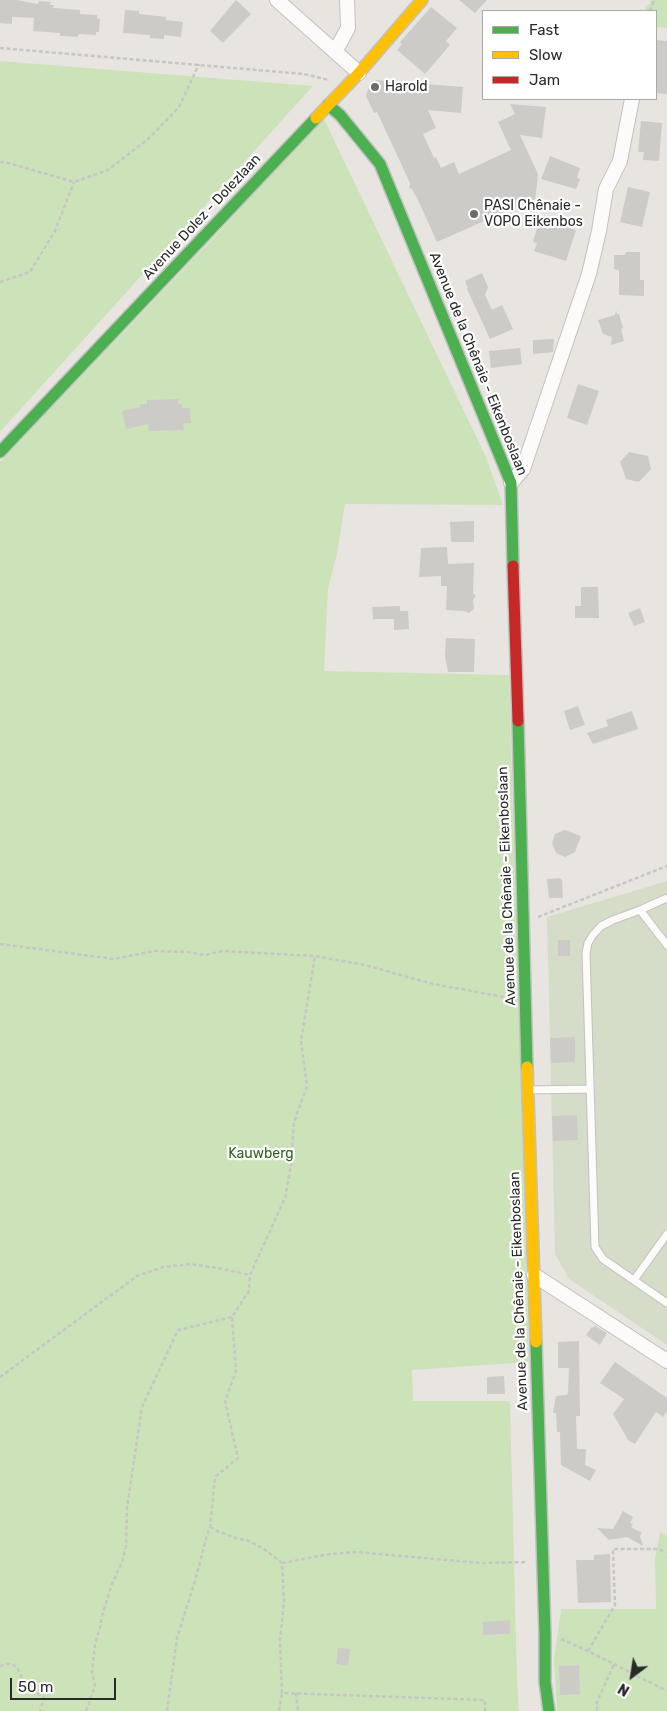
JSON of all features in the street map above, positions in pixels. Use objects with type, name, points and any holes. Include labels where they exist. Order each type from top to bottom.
[{"type":"street","points":[[277,0],[359,73]]},
{"type":"street","points":[[335,52],[348,28],[347,0]]},
{"type":"street","name":"Avenue Dolez - Dolezlaan","points":[[0,452],[359,73],[422,0]]},
{"type":"street","points":[[511,482],[523,469],[589,274],[606,189],[620,161],[632,100]]},
{"type":"street","name":"Avenue de la Chênaie - Eikenboslaan","points":[[328,105],[340,115],[380,164],[511,482],[545,1682],[549,1711]]},
{"type":"street","points":[[534,1275],[667,1361]]},
{"type":"lane","points":[[667,898],[601,926],[593,934],[586,953],[595,1247],[603,1259],[667,1303]]},
{"type":"lane","points":[[640,910],[667,945]]},
{"type":"lane","points":[[528,1090],[590,1089]]},
{"type":"lane","points":[[634,1280],[667,1234]]},
{"type":"path","points":[[0,48],[304,74],[334,81],[344,89]]},
{"type":"path","points":[[0,162],[74,182],[108,170],[148,139],[179,107],[199,64]]},
{"type":"path","points":[[0,282],[30,272],[55,232],[74,182]]},
{"type":"path","points":[[523,924],[667,866]]},
{"type":"path","points":[[0,944],[114,959],[154,950],[205,955],[223,951],[315,956],[365,965],[428,983],[525,1001]]},
{"type":"path","points":[[167,1711],[177,1638],[210,1527],[215,1477],[238,1458],[224,1401],[236,1371],[232,1317],[249,1291],[250,1275],[285,1198],[291,1164],[294,1122],[308,1086],[301,1041],[315,956]]},
{"type":"path","points":[[0,1377],[137,1276],[163,1267],[190,1264],[250,1275]]},
{"type":"path","points":[[86,1711],[94,1686],[92,1672],[95,1644],[112,1584],[122,1562],[126,1546],[127,1508],[142,1407],[178,1330],[232,1317]]},
{"type":"path","points":[[210,1527],[238,1539],[247,1540],[264,1549],[282,1563],[330,1554],[356,1552],[481,1563],[543,1561]]},
{"type":"path","points":[[588,1651],[615,1605],[613,1549],[650,1549],[667,1552]]},
{"type":"path","points":[[279,1711],[282,1693],[280,1640],[284,1602],[282,1563]]},
{"type":"path","points":[[545,1635],[556,1637],[588,1651],[667,1691]]},
{"type":"path","points":[[0,1666],[12,1664],[17,1667],[27,1685],[44,1698],[40,1711]]},
{"type":"path","points":[[597,1711],[597,1702],[614,1664]]},
{"type":"path","points":[[282,1693],[485,1700],[485,1711]]},
{"type":"path","points":[[296,1693],[298,1711]]},
{"type":"green space","points":[[651,0],[667,0],[667,28],[657,27],[657,10],[645,10],[646,5],[649,5]]},
{"type":"green space","points":[[0,61],[313,86],[0,432]]},
{"type":"green space","name":"Kauwberg","points":[[323,117],[486,457],[503,505],[345,504],[337,554],[328,589],[324,671],[509,675],[529,1362],[412,1370],[413,1401],[510,1401],[519,1711],[0,1711],[0,462],[216,235]]},
{"type":"green space","points":[[667,881],[667,1345],[569,1279],[555,1254],[547,917]]},
{"type":"green space","points":[[660,1532],[667,1536],[667,1711],[557,1711],[554,1660],[561,1609],[656,1609],[655,1558]]},
{"type":"building","points":[[0,0],[17,0],[38,4],[39,1],[51,2],[50,5],[54,5],[53,8],[80,10],[80,14],[97,15],[97,18],[100,19],[99,32],[96,32],[96,35],[79,34],[78,37],[60,36],[60,33],[33,31],[34,18],[12,17],[12,24],[0,23]]},
{"type":"building","points":[[236,0],[251,14],[223,43],[210,31]]},
{"type":"building","points":[[459,0],[487,0],[475,13]]},
{"type":"building","points":[[431,7],[457,28],[446,41],[450,45],[425,74],[397,50],[402,44],[400,42]]},
{"type":"building","points":[[125,10],[139,11],[139,14],[166,17],[166,20],[183,22],[181,37],[164,35],[164,39],[150,38],[150,35],[123,33]]},
{"type":"building","points":[[657,40],[667,41],[667,94],[657,93]]},
{"type":"building","points":[[376,80],[463,87],[461,113],[428,110],[436,128],[423,134],[434,158],[436,157],[441,168],[454,162],[459,174],[511,150],[498,122],[515,114],[510,104],[546,107],[542,138],[520,135],[538,174],[535,202],[527,202],[437,242],[418,200],[412,189],[409,188],[410,183],[377,112],[374,113],[366,96],[368,89]]},
{"type":"building","points":[[641,121],[662,123],[659,161],[643,160],[644,152],[638,152]]},
{"type":"building","points":[[550,156],[580,168],[577,178],[580,179],[576,189],[541,179]]},
{"type":"building","points":[[628,187],[650,192],[642,227],[620,222]]},
{"type":"building","points":[[540,218],[576,230],[566,261],[534,251],[537,243],[533,242]]},
{"type":"building","points":[[626,252],[640,252],[640,280],[644,280],[644,296],[619,295],[619,270],[614,269],[614,255],[625,255]]},
{"type":"building","points":[[482,273],[488,287],[485,295],[492,310],[502,305],[513,329],[490,339],[465,281]]},
{"type":"building","points":[[616,310],[623,328],[621,329],[624,341],[611,345],[612,337],[603,334],[598,320],[615,315]]},
{"type":"building","points":[[554,339],[553,352],[533,354],[533,340]]},
{"type":"building","points":[[520,348],[522,364],[491,368],[489,351]]},
{"type":"building","points":[[578,384],[599,391],[587,425],[567,418]]},
{"type":"building","points":[[179,399],[178,404],[182,404],[182,408],[190,408],[191,423],[183,423],[184,430],[149,431],[148,424],[126,429],[122,411],[140,407],[140,404],[147,404],[147,400]]},
{"type":"building","points":[[629,452],[648,456],[651,469],[639,482],[626,479],[620,462]]},
{"type":"building","points":[[474,521],[474,542],[451,542],[450,522]]},
{"type":"building","points":[[447,547],[448,564],[474,563],[473,593],[476,596],[473,600],[474,609],[469,613],[446,610],[447,586],[441,586],[441,576],[419,577],[421,548]]},
{"type":"building","points":[[581,587],[598,587],[599,618],[575,618],[575,606],[581,606]]},
{"type":"building","points":[[400,606],[400,611],[408,611],[409,629],[394,630],[394,619],[373,619],[372,607]]},
{"type":"building","points":[[640,608],[645,622],[634,626],[628,613]]},
{"type":"building","points":[[446,638],[475,639],[474,672],[448,672],[445,656]]},
{"type":"building","points":[[578,706],[585,725],[570,730],[564,711]]},
{"type":"building","points":[[632,711],[638,729],[593,744],[587,733],[608,726],[606,720]]},
{"type":"building","points":[[565,830],[581,836],[575,852],[565,857],[556,853],[552,843],[555,834]]},
{"type":"building","points":[[560,878],[562,880],[563,898],[549,898],[547,879]]},
{"type":"building","points":[[558,940],[570,940],[570,956],[558,956]]},
{"type":"building","points":[[575,1037],[575,1062],[551,1063],[550,1038]]},
{"type":"building","points":[[577,1115],[578,1140],[553,1141],[552,1116]]},
{"type":"building","points":[[595,1326],[607,1333],[600,1345],[586,1335]]},
{"type":"building","points":[[579,1341],[580,1416],[576,1416],[577,1449],[586,1449],[585,1465],[596,1470],[590,1481],[561,1465],[560,1432],[557,1432],[556,1413],[553,1413],[556,1396],[567,1395],[568,1393],[569,1368],[558,1368],[558,1342]]},
{"type":"building","points":[[615,1362],[667,1398],[667,1411],[663,1417],[656,1412],[635,1444],[628,1440],[613,1414],[624,1399],[600,1383]]},
{"type":"building","points":[[504,1376],[505,1394],[487,1394],[487,1377]]},
{"type":"building","points":[[623,1511],[633,1517],[630,1523],[633,1524],[631,1527],[642,1533],[640,1536],[643,1546],[627,1537],[609,1540],[597,1528],[613,1529]]},
{"type":"building","points":[[610,1554],[611,1602],[578,1603],[576,1560],[594,1560],[594,1555]]},
{"type":"building","points":[[510,1620],[510,1634],[483,1635],[483,1622]]},
{"type":"building","points":[[338,1648],[350,1649],[348,1666],[336,1664]]},
{"type":"building","points":[[579,1665],[580,1694],[560,1695],[559,1666]]},
{"type":"traffic: fast","points":[[328,105],[340,115],[380,164],[511,483],[513,566]]},
{"type":"traffic: fast","points":[[0,452],[316,118]]},
{"type":"traffic: fast","points":[[518,721],[527,1067]]},
{"type":"traffic: fast","points":[[536,1342],[545,1682],[549,1711]]},
{"type":"traffic: slow","points":[[316,118],[359,73],[422,0]]},
{"type":"traffic: slow","points":[[527,1067],[536,1342]]},
{"type":"traffic: jam","points":[[513,566],[518,721]]},
{"type":"place","name":"Harold","points":[[375,87]]},
{"type":"place","name":"PASI Chênaie - VOPO Eikenbos","points":[[474,214]]}]
